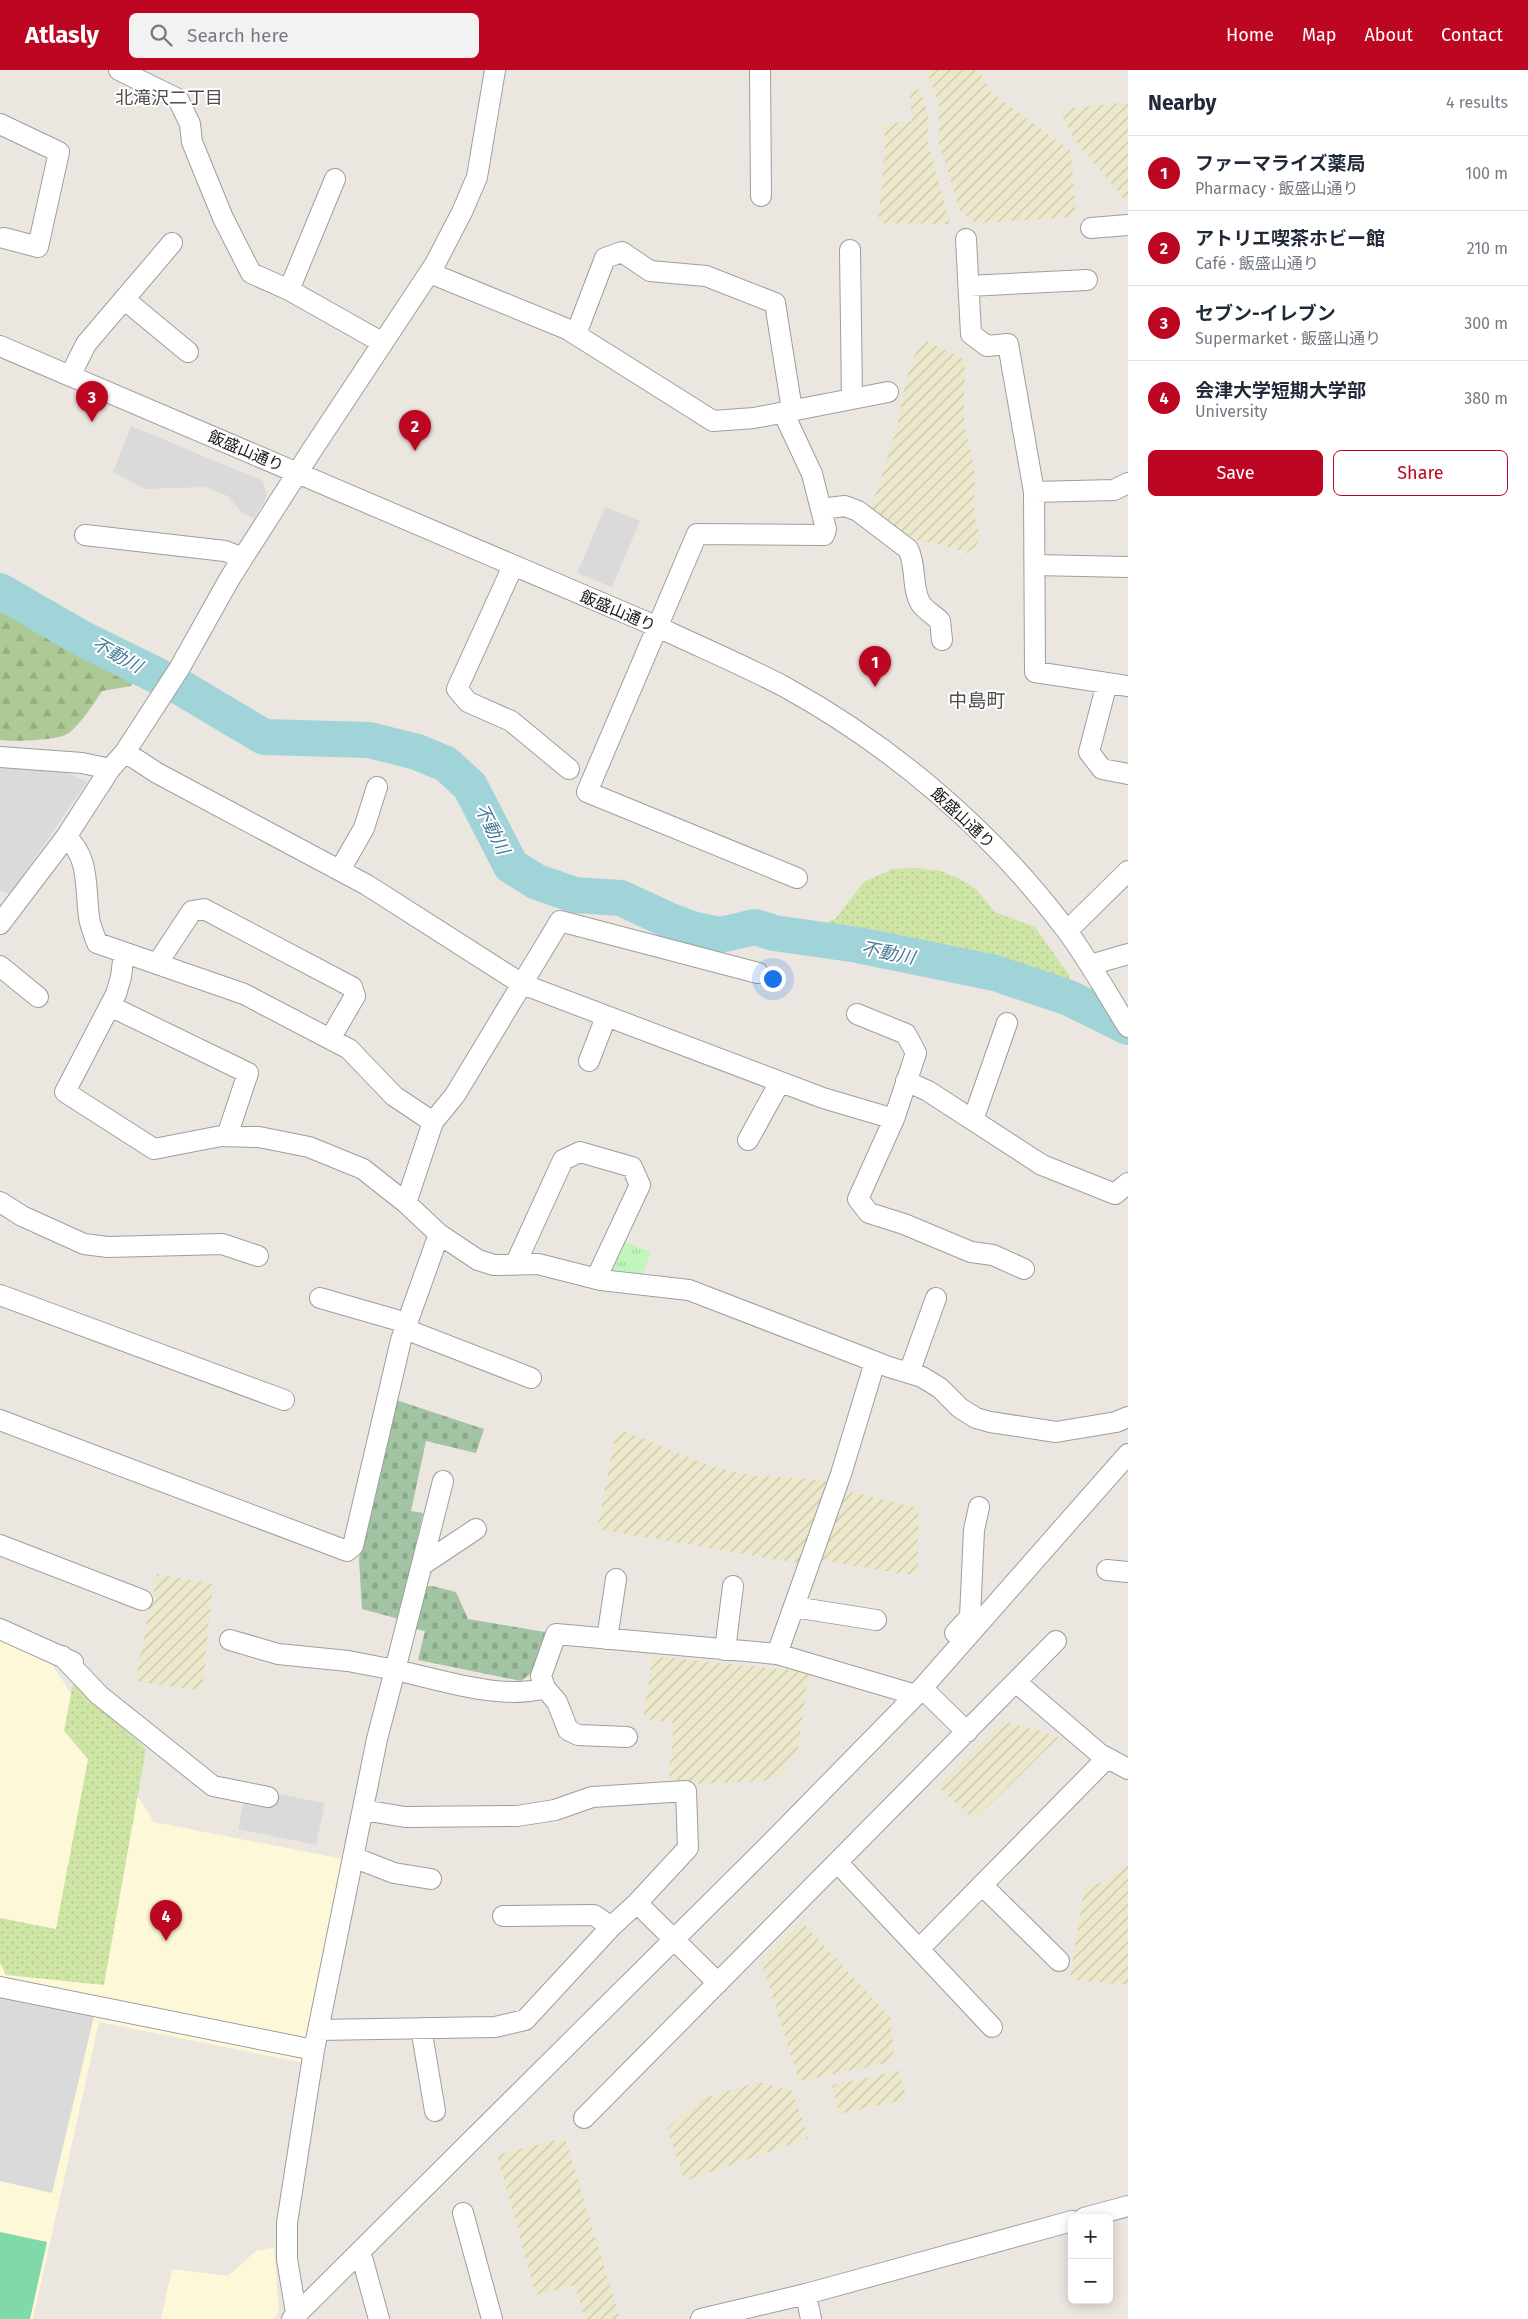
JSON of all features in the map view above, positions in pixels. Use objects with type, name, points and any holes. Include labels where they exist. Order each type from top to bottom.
[{"type":"street","points":[[119,70],[178,99],[190,124],[192,142],[223,218],[251,273],[289,290],[383,343]]},
{"type":"street","points":[[0,924],[66,837],[110,769],[125,752],[179,669],[243,558],[430,273],[462,212],[477,177],[495,70]]},
{"type":"street","points":[[760,70],[761,196]]},
{"type":"street","points":[[0,124],[59,152],[38,247],[4,238]]},
{"type":"street","points":[[289,290],[335,179]]},
{"type":"street","points":[[1091,228],[1128,225]]},
{"type":"street","points":[[966,239],[971,334],[987,346],[1008,344],[1034,492],[1035,672],[1128,686]]},
{"type":"street","points":[[70,376],[86,344],[172,243]]},
{"type":"street","points":[[850,250],[852,399]]},
{"type":"street","points":[[576,334],[605,258],[622,252],[650,271],[706,276],[774,303],[787,411],[812,474],[826,529],[824,535],[697,534],[587,792],[797,878]]},
{"type":"street","points":[[430,273],[576,334],[713,421],[754,418],[888,392]]},
{"type":"street","points":[[969,286],[1088,280]]},
{"type":"street","points":[[124,299],[188,352]]},
{"type":"street","name":"飯盛山通り","points":[[0,346],[658,627],[785,688],[825,711],[905,766],[975,826],[1067,931],[1124,1021]]},
{"type":"street","points":[[1034,492],[1114,490],[1128,483]]},
{"type":"street","points":[[821,509],[845,506],[858,511],[908,549],[913,558],[917,595],[922,606],[940,621],[942,640]]},
{"type":"street","points":[[85,535],[225,551],[243,558]]},
{"type":"street","points":[[1035,565],[1128,567]]},
{"type":"street","points":[[512,566],[457,689],[468,702],[511,721],[569,769]]},
{"type":"street","points":[[1107,683],[1089,752],[1102,769],[1128,774]]},
{"type":"street","points":[[125,752],[157,773],[367,884],[522,984],[823,1098],[894,1119]]},
{"type":"street","points":[[0,757],[82,763],[110,769]]},
{"type":"street","points":[[340,870],[364,828],[377,787]]},
{"type":"street","points":[[66,837],[77,846],[86,874],[89,918],[97,943],[244,994],[349,1049],[394,1096],[433,1122]]},
{"type":"street","points":[[1067,931],[1128,871]]},
{"type":"street","points":[[157,964],[192,911],[204,909],[352,987],[355,996],[330,1039]]},
{"type":"street","points":[[406,1203],[433,1122],[455,1095],[560,921],[758,972]]},
{"type":"street","points":[[124,953],[121,978],[116,994],[65,1092],[154,1148],[203,1138],[227,1136],[259,1137],[309,1147],[363,1169],[406,1203],[439,1234],[478,1260],[494,1265],[538,1264],[596,1279],[689,1290],[875,1362],[922,1377],[940,1388],[960,1408],[976,1418],[990,1422],[1056,1432],[1116,1422],[1128,1417]]},
{"type":"street","points":[[1090,965],[1128,954]]},
{"type":"street","points":[[0,966],[38,997]]},
{"type":"street","points":[[110,1006],[248,1073],[227,1136]]},
{"type":"street","points":[[857,1014],[906,1034],[916,1053],[894,1119],[858,1199],[869,1214],[904,1224],[971,1252],[993,1255],[1024,1269]]},
{"type":"street","points":[[589,1061],[606,1017]]},
{"type":"street","points":[[973,1120],[1007,1023]]},
{"type":"street","points":[[906,1081],[928,1091],[1042,1165],[1114,1194],[1128,1183]]},
{"type":"street","points":[[748,1140],[780,1082]]},
{"type":"street","points":[[515,1265],[563,1160],[580,1152],[632,1167],[640,1185],[596,1279]]},
{"type":"street","points":[[0,1202],[22,1216],[84,1244],[117,1247],[222,1244],[258,1256]]},
{"type":"street","points":[[0,1420],[347,1551],[353,1546],[406,1326],[439,1234]]},
{"type":"street","points":[[0,1295],[284,1400]]},
{"type":"street","points":[[320,1298],[406,1326],[531,1378]]},
{"type":"street","points":[[909,1373],[936,1298]]},
{"type":"street","points":[[778,1654],[841,1474],[875,1362]]},
{"type":"street","points":[[295,2317],[674,1939],[914,1691],[1128,1454]]},
{"type":"street","points":[[295,2317],[286,2259],[287,2223],[314,2050],[377,1739],[443,1481]]},
{"type":"street","points":[[914,1691],[970,1617],[974,1530],[979,1507]]},
{"type":"street","points":[[422,1565],[476,1530]]},
{"type":"street","points":[[0,1545],[142,1600]]},
{"type":"street","points":[[1107,1570],[1128,1572]]},
{"type":"street","points":[[607,1639],[616,1579]]},
{"type":"street","points":[[725,1650],[732,1586]]},
{"type":"street","points":[[794,1607],[876,1620]]},
{"type":"street","points":[[0,1629],[62,1656],[80,1666]]},
{"type":"street","points":[[627,1737],[578,1735],[568,1730],[557,1702],[545,1688],[541,1676],[556,1634],[778,1654],[914,1691],[967,1732]]},
{"type":"street","points":[[230,1640],[278,1654],[348,1661],[499,1692],[533,1691],[545,1688]]},
{"type":"street","points":[[584,2118],[1056,1641]]},
{"type":"street","points":[[62,1656],[99,1695],[212,1786],[268,1797]]},
{"type":"street","points":[[1016,1682],[1100,1754],[1128,1769]]},
{"type":"street","points":[[920,1948],[1107,1758]]},
{"type":"street","points":[[318,2030],[495,2027],[525,2020],[611,1926],[637,1902],[688,1848],[686,1792],[592,1797],[555,1810],[517,1816],[405,1817],[363,1810]]},
{"type":"street","points":[[353,1857],[394,1872],[431,1879]]},
{"type":"street","points":[[836,1862],[920,1948],[992,2027]]},
{"type":"street","points":[[982,1885],[1059,1961]]},
{"type":"street","points":[[637,1902],[718,1983]]},
{"type":"street","points":[[503,1916],[594,1915],[611,1926]]},
{"type":"street","points":[[0,1987],[314,2050]]},
{"type":"street","points":[[421,2028],[435,2111]]},
{"type":"street","points":[[1099,2214],[1128,2206]]},
{"type":"street","points":[[463,2213],[492,2319]]},
{"type":"street","points":[[701,2319],[806,2294],[1068,2222]]},
{"type":"street","points":[[363,2261],[380,2319]]},
{"type":"street","points":[[806,2294],[811,2319]]},
{"type":"shaded area","points":[[926,70],[973,70],[980,72],[991,92],[1071,151],[1076,217],[975,223],[959,209],[939,142],[939,104]]},
{"type":"shaded area","points":[[920,89],[929,119],[927,139],[950,224],[878,223],[885,153],[884,124],[912,121],[910,92]]},
{"type":"shaded area","points":[[1128,102],[1128,203],[1074,139],[1062,116],[1066,109]]},
{"type":"shaded area","points":[[925,340],[965,360],[964,424],[975,474],[974,509],[976,526],[980,535],[976,546],[967,553],[939,544],[919,541],[870,512],[897,427],[906,379],[915,355]]},
{"type":"shaded area","points":[[131,426],[263,481],[267,496],[254,518],[242,513],[228,496],[205,487],[145,489],[113,472]]},
{"type":"shaded area","points":[[605,507],[640,521],[612,587],[577,573]]},
{"type":"shaded area","points":[[0,766],[66,772],[87,782],[10,894],[0,890]]},
{"type":"shaded area","points":[[617,1428],[708,1465],[749,1475],[824,1480],[832,1486],[803,1564],[597,1529]]},
{"type":"shaded area","points":[[845,1491],[919,1508],[917,1576],[820,1560]]},
{"type":"shaded area","points":[[157,1574],[213,1584],[202,1691],[135,1681]]},
{"type":"shaded area","points":[[0,1639],[48,1658],[154,1822],[348,1860],[305,2063],[99,2022],[33,2319],[0,2319]]},
{"type":"shaded area","points":[[653,1656],[809,1672],[798,1748],[780,1774],[766,1781],[668,1785],[674,1723],[643,1719]]},
{"type":"shaded area","points":[[1008,1722],[1059,1737],[974,1820],[939,1787],[1000,1725]]},
{"type":"shaded area","points":[[247,1788],[325,1803],[316,1845],[238,1829]]},
{"type":"shaded area","points":[[1128,1865],[1128,1985],[1070,1979],[1084,1888],[1100,1883]]},
{"type":"shaded area","points":[[802,1922],[890,2017],[894,2055],[888,2063],[799,2081],[761,1960]]},
{"type":"shaded area","points":[[0,1997],[94,2016],[52,2193],[0,2181]]},
{"type":"shaded area","points":[[899,2071],[907,2099],[839,2114],[832,2085]]},
{"type":"shaded area","points":[[758,2082],[792,2091],[809,2138],[685,2181],[667,2128],[701,2099]]},
{"type":"shaded area","points":[[565,2138],[620,2319],[585,2319],[575,2285],[536,2295],[497,2155]]},
{"type":"shaded area","points":[[274,2248],[279,2312],[273,2319],[161,2319],[172,2269],[228,2276],[256,2251]]},
{"type":"green space","points":[[0,600],[131,671],[134,680],[131,686],[102,691],[80,722],[65,735],[33,740],[0,740]]},
{"type":"green space","points":[[917,868],[941,871],[962,880],[976,889],[995,912],[1035,927],[1069,975],[1070,984],[1020,965],[972,952],[922,947],[823,930],[826,923],[836,918],[864,882],[892,869]]},
{"type":"green space","points":[[622,1241],[651,1252],[640,1280],[605,1274]]},
{"type":"green space","points":[[393,1399],[484,1429],[476,1453],[426,1441],[411,1511],[423,1513],[399,1619],[362,1609],[359,1559]]},
{"type":"green space","points":[[432,1586],[456,1592],[468,1619],[545,1632],[535,1670],[521,1681],[418,1660],[425,1631],[411,1628],[421,1587]]},
{"type":"green space","points":[[73,1683],[146,1749],[104,1985],[6,1975],[0,1963],[0,1918],[56,1929],[88,1759],[64,1731]]},
{"type":"green space","points":[[0,2232],[47,2242],[30,2319],[0,2319]]},
{"type":"waterway","name":"不動川","points":[[0,591],[83,639],[180,687],[264,737],[369,740],[417,752],[446,764],[470,786],[511,866],[537,882],[575,895],[621,898],[670,921],[695,930],[720,935],[755,927],[774,933],[858,945],[995,973],[1069,998],[1128,1027]]},
{"type":"place","name":"セブン-イレブン","points":[[92,422]]},
{"type":"place","name":"アトリエ喫茶ホビー館","points":[[415,451]]},
{"type":"place","name":"ファーマライズ薬局","points":[[875,687]]},
{"type":"place","name":"会津大学短期大学部","points":[[166,1941]]},
{"type":"district","name":"北滝沢二丁目","points":[[169,98]]},
{"type":"district","name":"中島町","points":[[977,700]]}]
